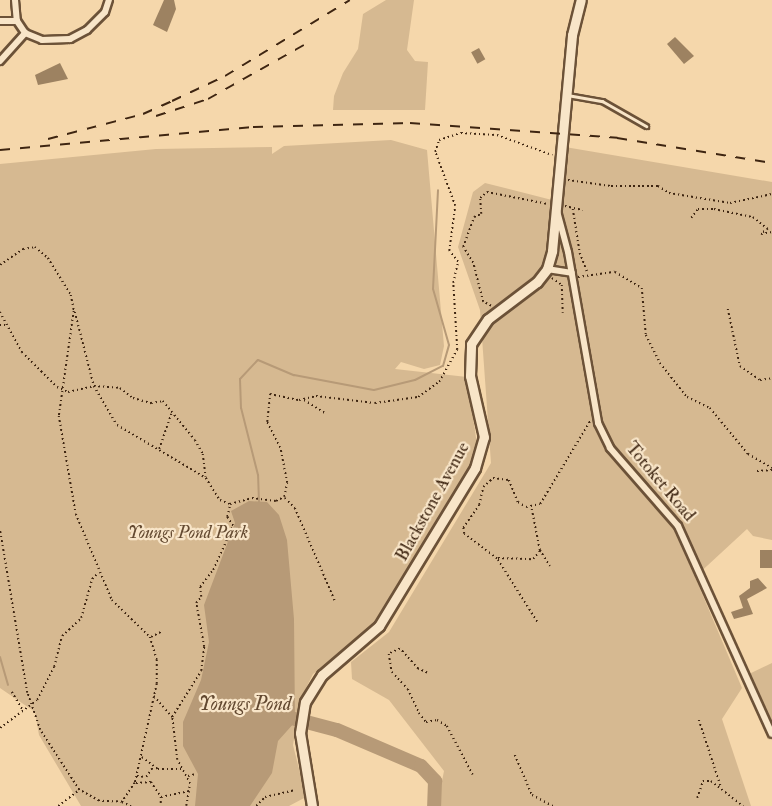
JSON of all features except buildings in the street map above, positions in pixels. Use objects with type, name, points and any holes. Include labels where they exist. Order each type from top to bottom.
[{"type":"main road","name":"Totoket Road","points":[[556,206],[558,158],[573,25],[582,0]]},
{"type":"main road","points":[[545,273],[556,206]]},
{"type":"main road","name":"Blackstone Avenue","points":[[312,806],[300,720],[322,675],[379,626],[475,468],[484,437],[470,376],[471,344],[488,318],[545,273]]},
{"type":"street","points":[[15,0],[17,21],[25,33],[42,40],[70,39],[87,30],[105,12],[109,0]]},
{"type":"street","points":[[0,21],[17,21]]},
{"type":"street","points":[[0,60],[25,33]]},
{"type":"street","name":"Totoket Road","points":[[556,206],[575,275],[598,423],[610,448],[668,512],[685,539],[772,734]]},
{"type":"street","points":[[545,273],[575,275]]},
{"type":"lane","points":[[565,94],[602,101],[646,126]]},
{"type":"path","points":[[304,400],[316,396],[375,403],[401,400],[430,390],[446,374],[457,350],[453,284],[458,262],[449,251],[455,206],[435,152],[439,140],[461,133],[497,135],[558,158]]},
{"type":"path","points":[[557,178],[596,185],[658,186],[669,193],[730,203],[772,194]]},
{"type":"path","points":[[495,305],[487,306],[483,302],[473,263],[463,247],[474,217],[481,214],[480,198],[487,192],[583,210]]},
{"type":"path","points":[[573,208],[580,254],[588,275]]},
{"type":"path","points":[[691,218],[698,209],[714,209],[753,217],[768,229],[761,234],[772,232]]},
{"type":"path","points":[[0,265],[23,249],[40,249],[63,279],[94,386],[117,425],[149,447],[159,448],[206,478]]},
{"type":"path","points":[[575,275],[615,272],[642,288],[646,335],[660,363],[687,397],[710,408],[748,454],[772,469]]},
{"type":"path","points":[[545,273],[559,280],[562,285],[563,313]]},
{"type":"path","points":[[728,309],[740,366],[760,380],[772,378]]},
{"type":"path","points":[[74,311],[61,390],[60,438],[72,495],[98,573],[118,609],[150,637],[157,660],[154,696],[135,783],[122,802]]},
{"type":"path","points":[[0,312],[22,352],[61,390],[73,392],[94,386],[120,388],[133,398],[151,403],[163,401],[195,440],[202,454],[206,478],[215,496],[230,504],[256,498],[284,497]]},
{"type":"path","points":[[0,325],[6,325]]},
{"type":"path","points":[[325,414],[304,400],[275,392],[268,397],[267,422],[283,462],[284,497],[295,508],[335,601]]},
{"type":"path","points":[[159,448],[171,413]]},
{"type":"path","points":[[590,413],[594,427]]},
{"type":"path","points":[[537,622],[496,557],[464,534],[463,528],[479,505],[486,481],[502,477],[509,480],[518,501],[526,507],[540,504],[591,420]]},
{"type":"path","points":[[757,471],[772,469]]},
{"type":"path","points":[[172,717],[201,671],[204,647],[196,603],[200,587],[213,570],[233,526],[227,517],[230,504]]},
{"type":"path","points":[[532,509],[540,550],[550,566]]},
{"type":"path","points":[[0,531],[31,707],[40,730],[79,790],[99,801],[122,802],[131,806]]},
{"type":"path","points":[[496,557],[533,559],[540,550]]},
{"type":"path","points":[[0,728],[31,707],[49,678],[62,636],[81,618],[92,579],[98,573]]},
{"type":"path","points":[[150,637],[161,632]]},
{"type":"path","points":[[427,672],[400,649],[389,654],[392,672],[408,689],[419,714],[426,722],[438,720],[447,726],[473,775]]},
{"type":"path","points":[[12,692],[24,711]]},
{"type":"path","points":[[154,696],[172,717],[181,769],[187,777],[190,791],[186,806]]},
{"type":"path","points":[[699,720],[721,787]]},
{"type":"path","points":[[515,755],[532,795],[553,806]]},
{"type":"path","points":[[141,756],[153,766],[181,769]]},
{"type":"path","points":[[145,783],[144,777],[153,766]]},
{"type":"path","points":[[187,777],[196,774]]},
{"type":"path","points":[[136,775],[144,777]]},
{"type":"path","points":[[697,798],[703,781],[721,787],[743,806]]},
{"type":"path","points":[[135,783],[151,782],[161,798],[161,806]]},
{"type":"path","points":[[58,806],[79,790]]},
{"type":"path","points":[[256,806],[265,797],[295,790]]},
{"type":"path","points":[[161,798],[164,793],[190,791]]},
{"type":"green space","points":[[386,0],[414,0],[407,50],[415,61],[428,62],[425,110],[333,110],[334,96],[343,73],[358,49],[363,14]]},
{"type":"green space","name":"Youngs Pond Park","points":[[391,140],[427,150],[444,346],[440,365],[424,369],[401,362],[395,369],[467,377],[478,451],[375,628],[313,674],[301,698],[293,745],[306,797],[289,806],[81,806],[39,735],[35,712],[0,688],[0,164],[156,149],[272,147],[272,154],[284,146]]},
{"type":"green space","points":[[565,147],[772,182],[772,540],[753,536],[747,529],[695,577],[742,688],[722,719],[751,806],[437,806],[444,771],[389,700],[352,679],[351,662],[389,632],[491,463],[480,310],[458,247],[473,192],[485,183],[552,200],[563,187]]},
{"type":"green space","points":[[772,663],[772,723],[749,674]]},
{"type":"water","name":"Youngs Pond","points":[[249,501],[267,502],[279,515],[287,540],[294,619],[295,722],[278,741],[272,773],[250,806],[195,806],[198,774],[183,746],[183,722],[201,680],[209,642],[204,605],[235,523],[231,511]]},
{"type":"waterway","points":[[259,502],[258,475],[241,408],[240,379],[258,360],[294,375],[374,390],[415,380],[443,366],[449,345],[433,289],[438,190]]},
{"type":"waterway","points":[[0,657],[8,685]]},
{"type":"waterway","points":[[295,719],[337,730],[421,766],[435,781],[434,806]]},
{"type":"railway","points":[[48,139],[143,114],[172,101],[225,76],[350,0]]},
{"type":"railway","points":[[156,116],[208,99],[304,45]]},
{"type":"railway","points":[[0,150],[253,127],[410,123],[617,138],[772,163]]}]
